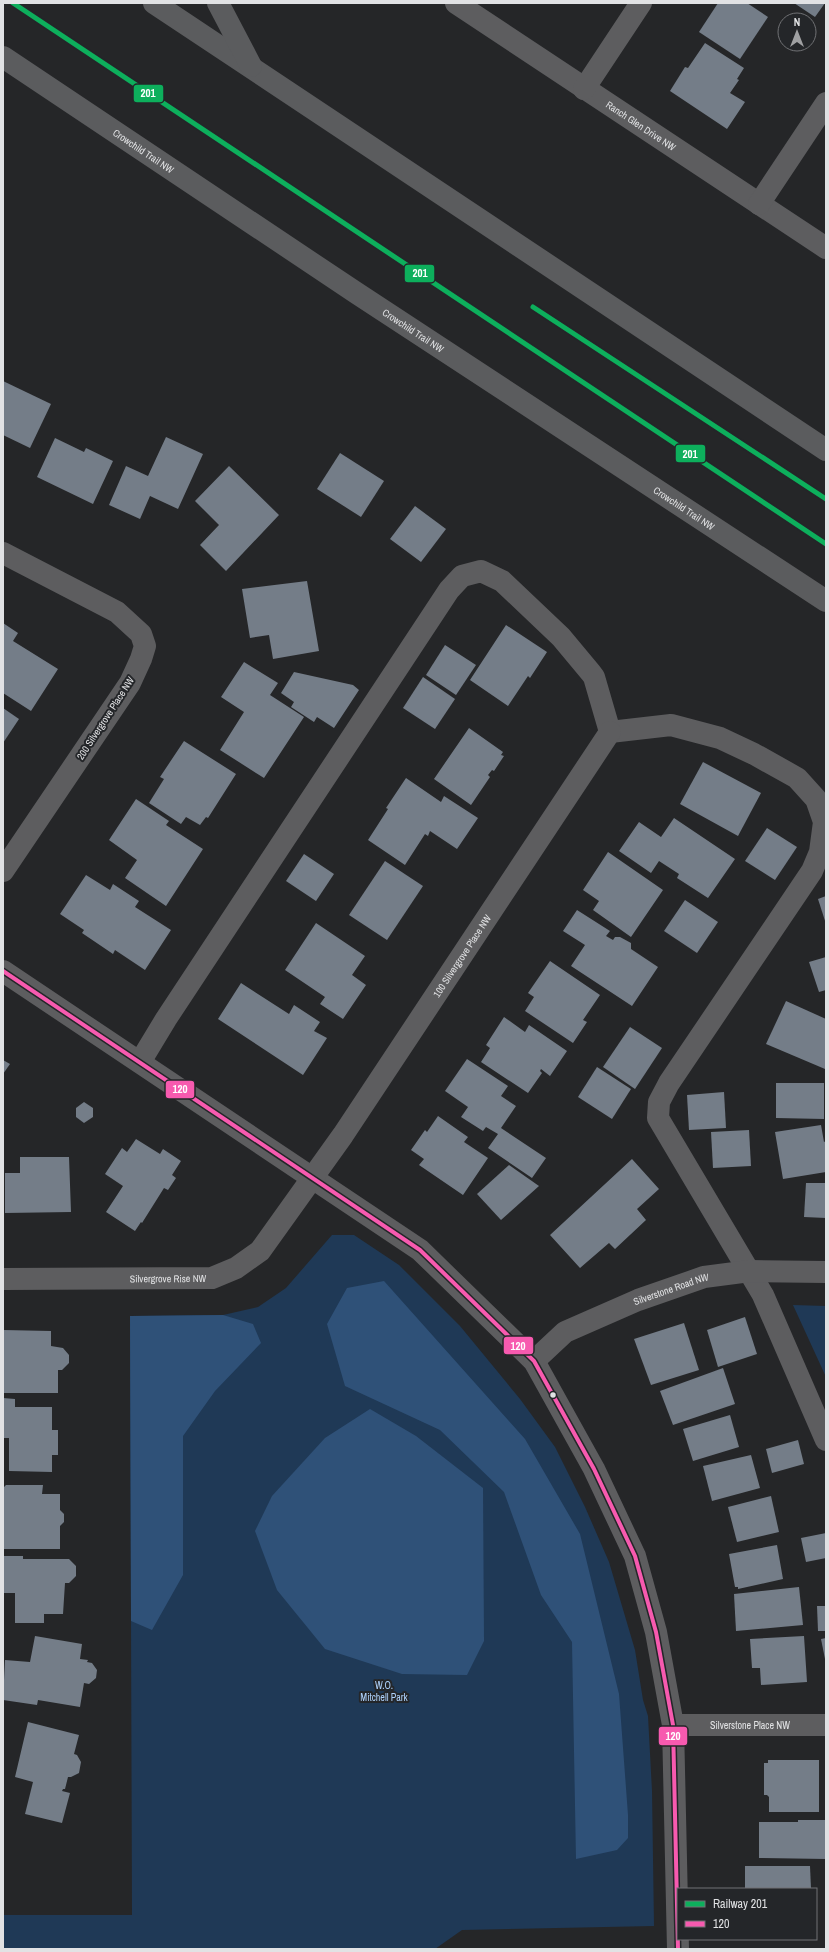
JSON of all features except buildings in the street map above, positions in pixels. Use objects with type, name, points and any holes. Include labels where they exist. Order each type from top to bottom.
[{"type":"highway","points":[[154,3],[826,450]]},
{"type":"highway","points":[[218,3],[252,68]]},
{"type":"highway","name":"Crowchild Trail NW","points":[[3,57],[358,294],[826,600]]},
{"type":"street","name":"Ranch Glen Drive NW","points":[[456,3],[826,248]]},
{"type":"street","points":[[584,89],[641,3]]},
{"type":"street","points":[[759,204],[826,103]]},
{"type":"street","name":"200 Silvergrove Place NW","points":[[3,553],[117,612],[141,634],[144,646],[141,659],[130,683],[3,871]]},
{"type":"street","points":[[140,1062],[166,1019],[445,597],[462,576],[481,571],[502,580],[561,637],[594,677],[610,732],[671,725],[720,738],[754,754],[797,778],[816,799],[824,822],[820,852],[812,871],[669,1083],[659,1102],[658,1118],[763,1295],[826,1440]]},
{"type":"street","name":"100 Silvergrove Place NW","points":[[313,1178],[610,732]]},
{"type":"street","points":[[3,971],[420,1250],[534,1361],[594,1469],[635,1556],[656,1632],[673,1725],[677,1904]]},
{"type":"street","name":"Silvergrove Rise NW","points":[[3,1279],[212,1278],[236,1268],[260,1251],[313,1178]]},
{"type":"street","name":"Silverstone Road NW","points":[[534,1361],[565,1332],[638,1300],[704,1277],[750,1271],[826,1272]]},
{"type":"street","name":"Silverstone Place NW","points":[[673,1725],[826,1725]]},
{"type":"green space","name":"W.O. Mitchell Park","points":[[332,1235],[354,1235],[399,1265],[460,1326],[520,1399],[555,1447],[585,1507],[609,1562],[635,1650],[643,1700],[648,1716],[652,1791],[654,1926],[462,1930],[435,1949],[3,1949],[3,1915],[132,1915],[130,1316],[223,1315],[258,1307],[286,1288]]},
{"type":"green space","points":[[793,1305],[826,1306],[826,1377]]},
{"type":"shaded area","points":[[384,1281],[525,1439],[580,1534],[619,1694],[628,1815],[628,1838],[617,1850],[576,1859],[572,1642],[541,1595],[504,1492],[440,1430],[345,1386],[327,1324],[347,1288]]},
{"type":"shaded area","points":[[223,1315],[253,1324],[261,1343],[215,1391],[183,1436],[183,1575],[152,1630],[131,1621],[130,1316]]},
{"type":"shaded area","points":[[370,1409],[416,1436],[483,1488],[484,1641],[467,1675],[402,1674],[325,1649],[277,1590],[255,1531],[272,1496],[325,1438]]},
{"type":"rail line","name":"201","points":[[13,3],[826,544]]},
{"type":"rail line","name":"201","points":[[533,307],[826,499]]},
{"type":"transit line","name":"120","points":[[3,971],[420,1250],[534,1361],[594,1469],[635,1556],[656,1632],[673,1725],[677,1904]]},
{"type":"transit line","name":"120","points":[[678,1940],[678,1949]]}]
